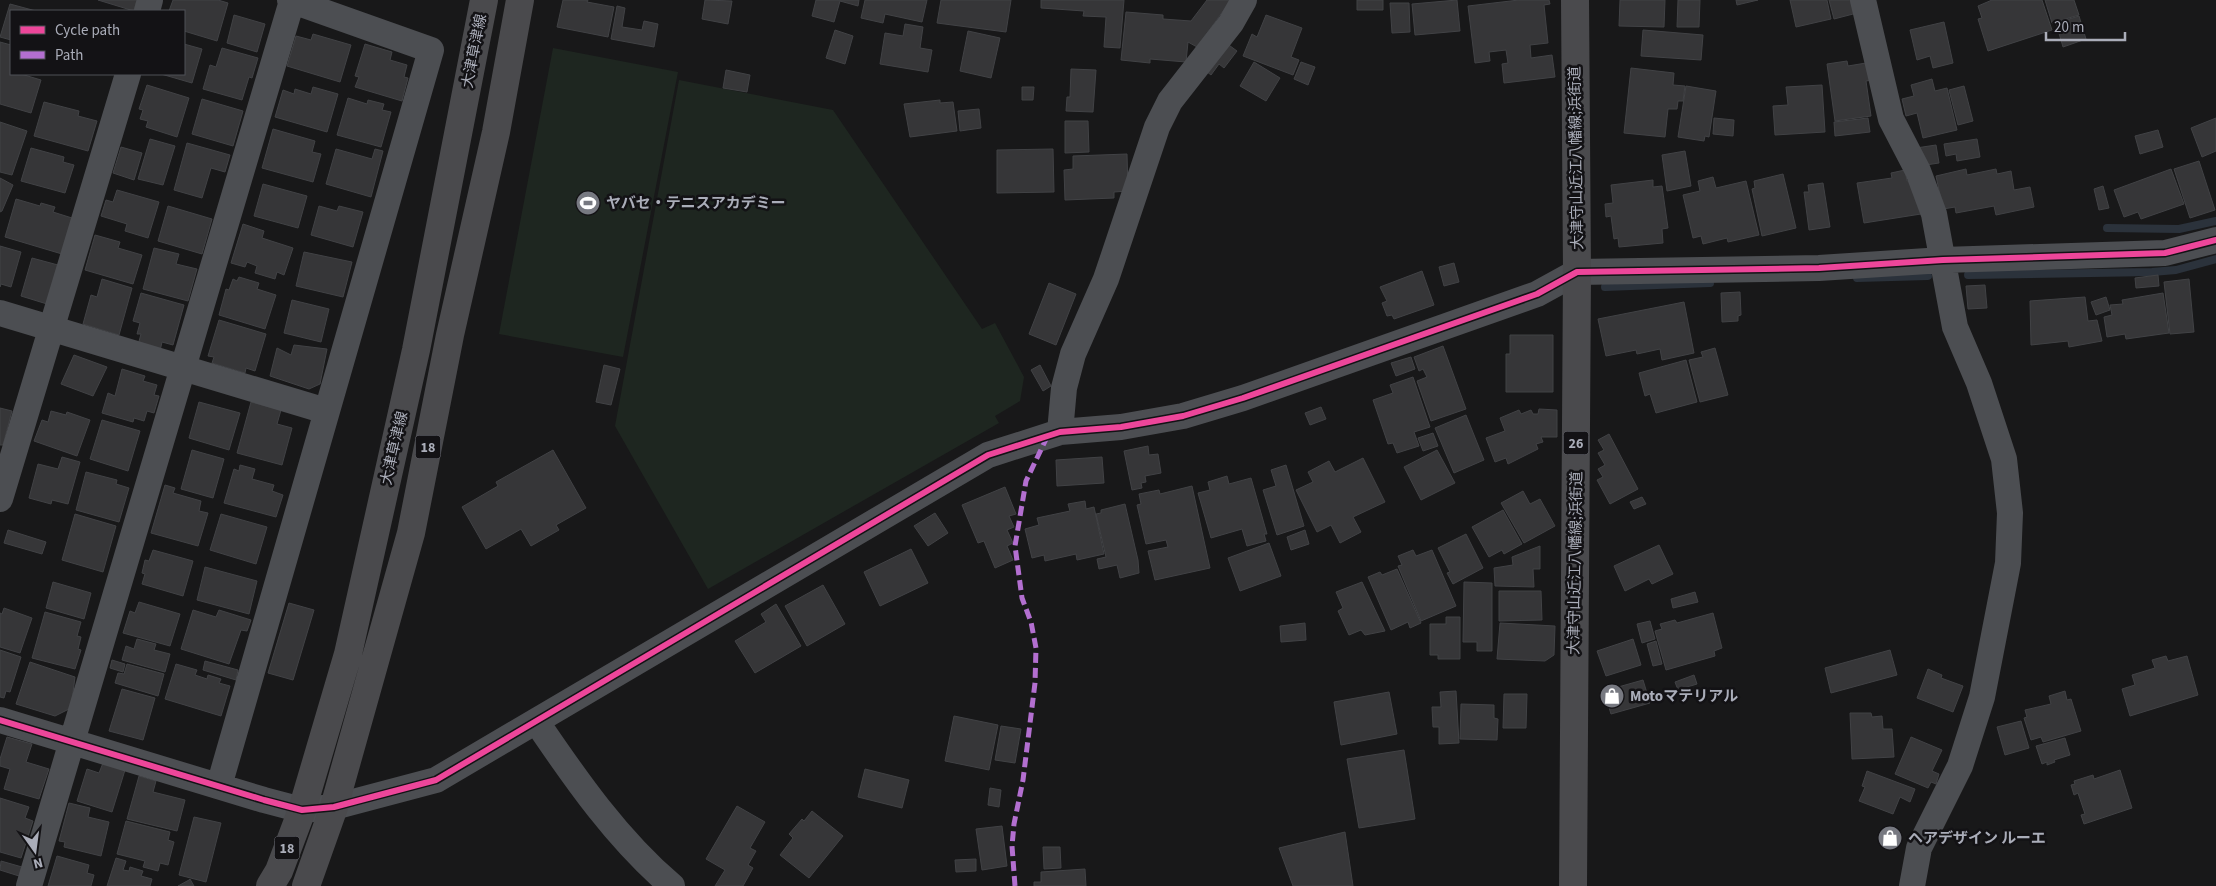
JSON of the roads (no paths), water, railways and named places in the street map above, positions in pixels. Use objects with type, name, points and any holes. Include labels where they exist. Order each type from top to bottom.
[{"type":"main road","name":"大津草津線","points":[[270,886],[279,871],[302,810],[348,654],[416,350],[484,0]]},
{"type":"main road","name":"18","points":[[306,886],[334,807],[411,533],[450,335],[496,132],[520,0]]},
{"type":"main road","name":"大津守山近江八幡線;浜街道","points":[[1573,886],[1577,272],[1575,0]]},
{"type":"street","points":[[29,886],[291,0],[431,50],[219,786]]},
{"type":"street","points":[[1060,432],[1064,388],[1073,354],[1106,279],[1157,127],[1170,101],[1231,23],[1244,0]]},
{"type":"street","points":[[1863,0],[1891,119],[1918,171],[1934,214],[1955,327],[1979,383],[2004,459],[2010,513],[2008,563],[1982,697],[1960,766],[1920,848],[1912,886]]},
{"type":"street","points":[[0,499],[128,75]]},
{"type":"street","points":[[0,720],[302,810],[334,807],[436,780],[988,455],[1060,432],[1121,427],[1166,419],[1243,398],[1537,294],[1577,272],[1819,268],[1943,260],[2165,252],[2216,240]]},
{"type":"street","points":[[0,313],[326,411]]},
{"type":"street","points":[[536,721],[574,778],[622,838],[672,886]]},
{"type":"waterway","points":[[2107,228],[2179,229],[2216,221]]},
{"type":"waterway","points":[[1968,275],[2152,272],[2176,270],[2216,259]]},
{"type":"waterway","points":[[1857,278],[1928,276]]},
{"type":"waterway","points":[[1605,287],[1710,283]]},
{"type":"place","name":"ヤバセ・テニスアカデミー","points":[[588,203]]},
{"type":"place","name":"Motoマテリアル","points":[[1612,696]]},
{"type":"place","name":"ヘアデザイン ルーエ","points":[[1890,838]]}]
